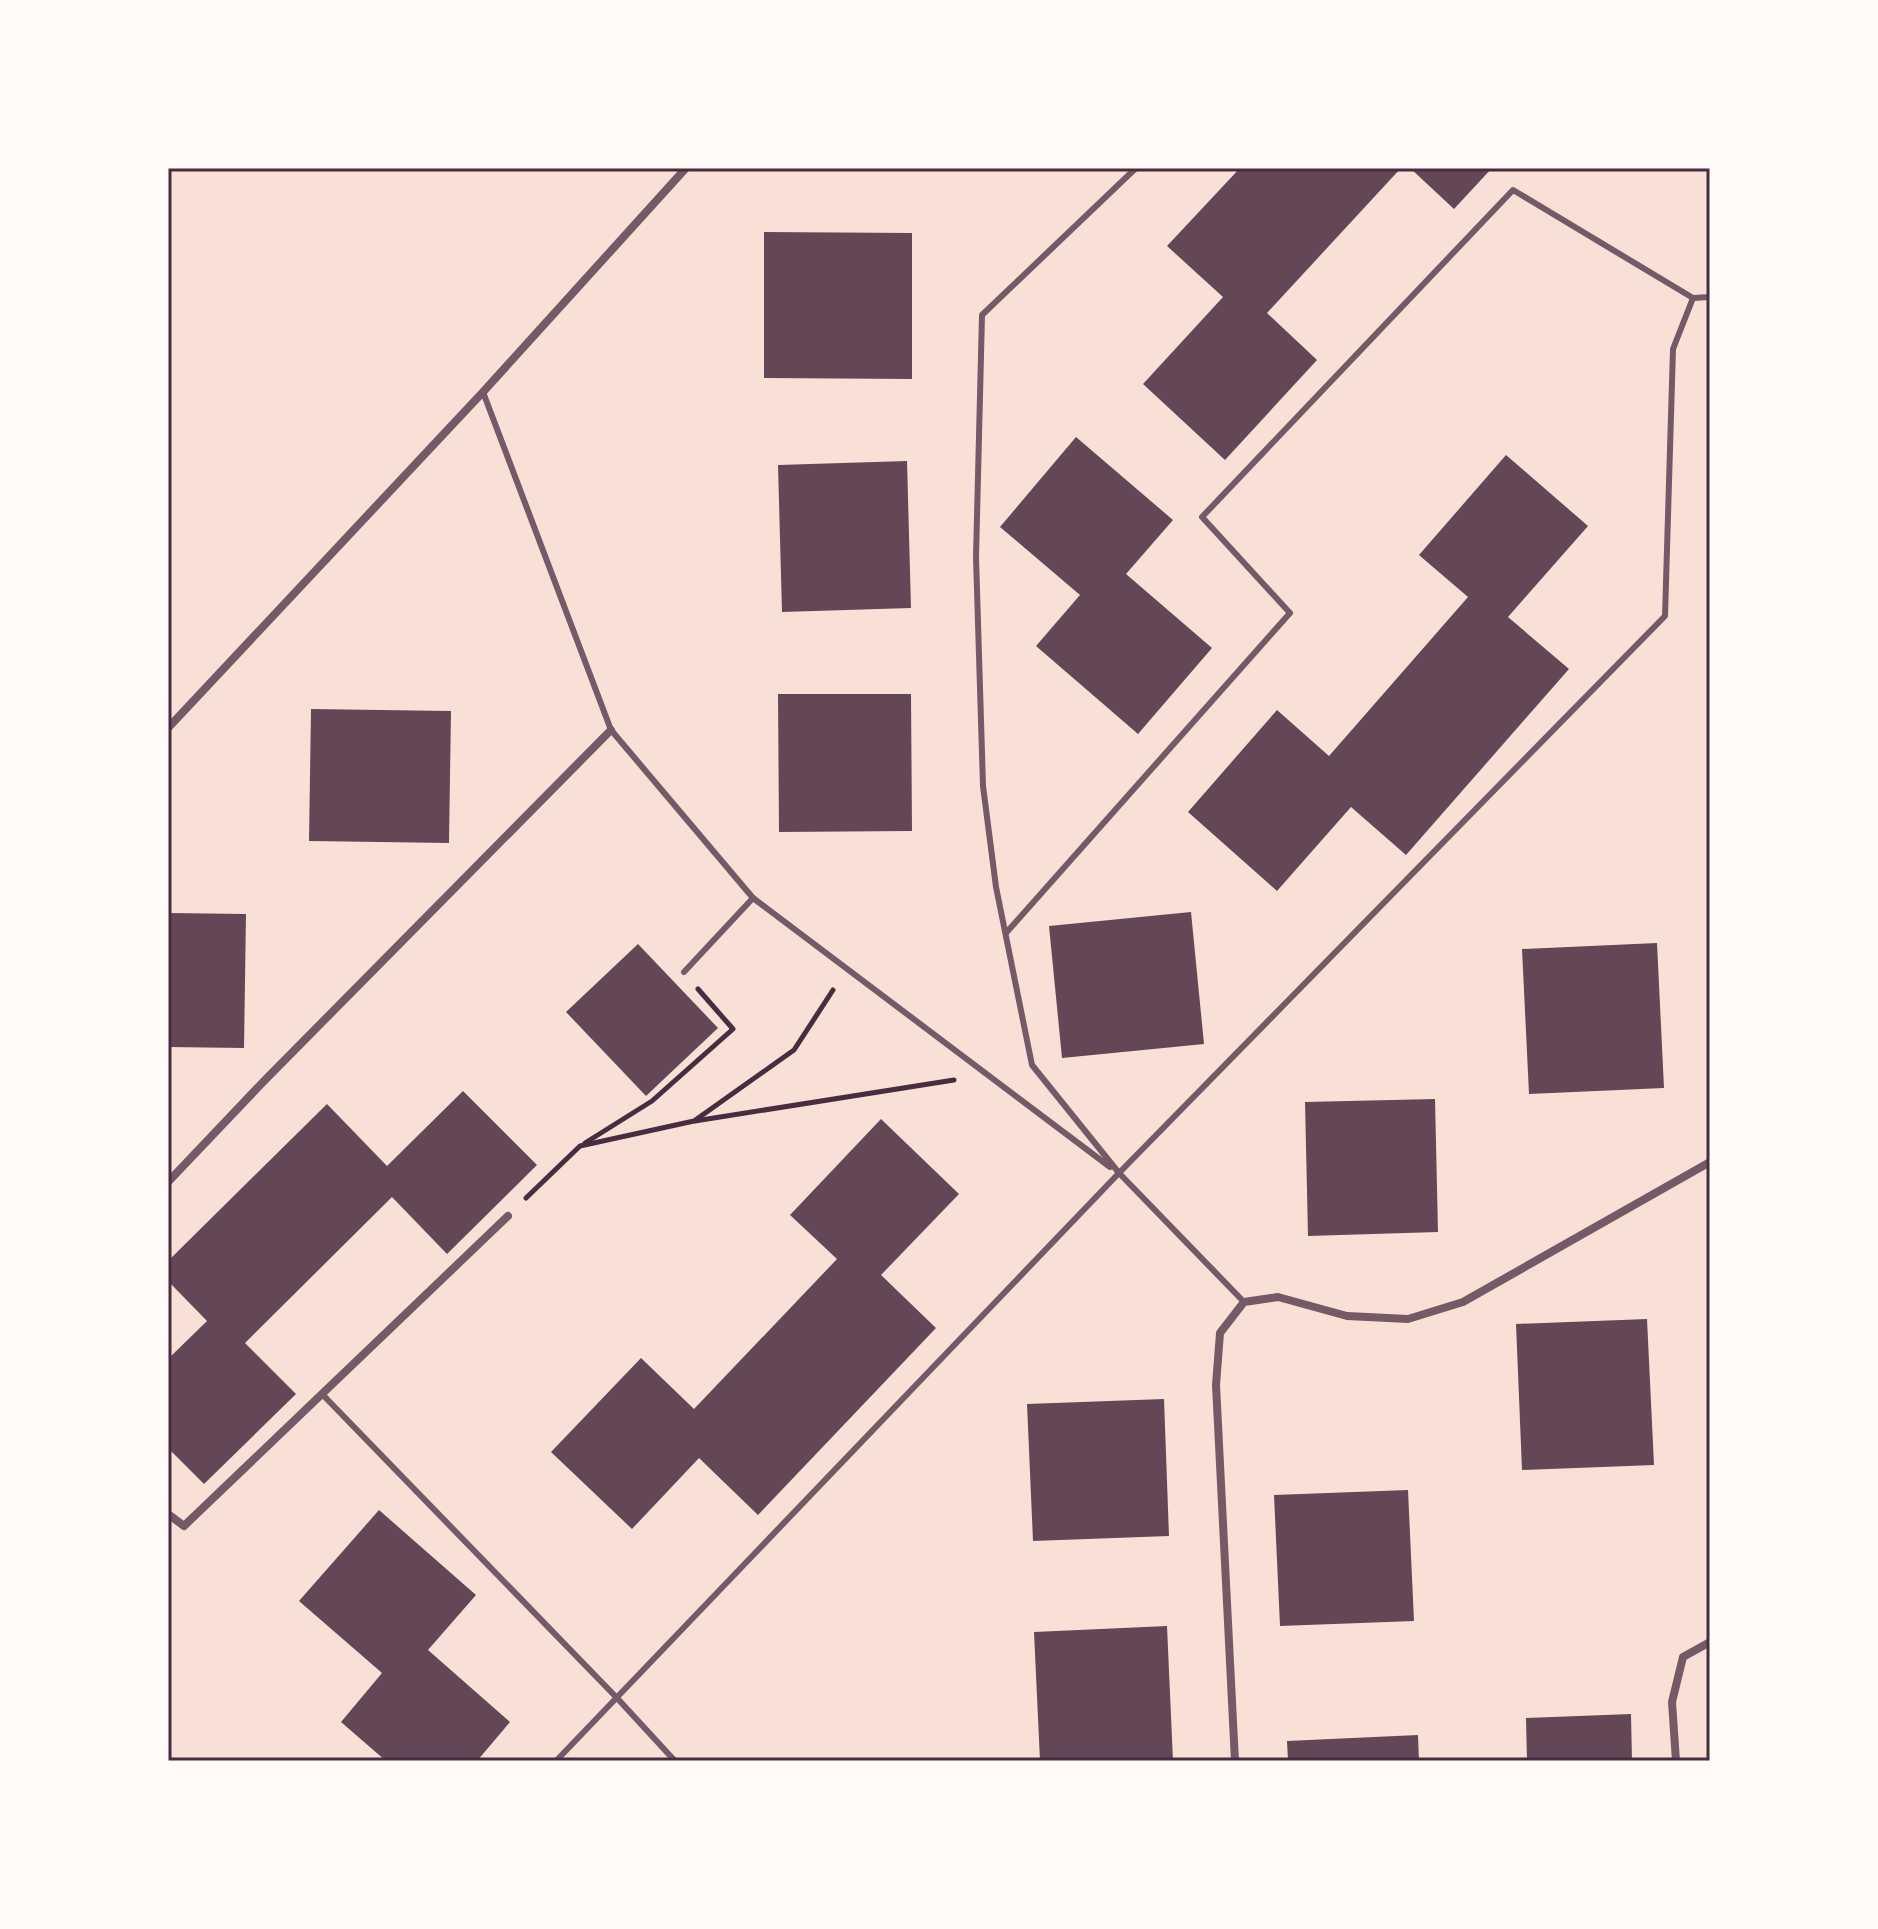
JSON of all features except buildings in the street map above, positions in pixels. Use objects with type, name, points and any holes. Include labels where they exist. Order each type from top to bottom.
[{"type":"street","points":[[168,728],[483,392],[686,168]]},
{"type":"street","points":[[168,1182],[611,730]]},
{"type":"street","points":[[1235,1761],[1216,1385],[1220,1333],[1244,1302],[1278,1297],[1347,1316],[1408,1319],[1463,1302],[1710,1162]]},
{"type":"street","points":[[168,1514],[184,1526],[508,1216]]},
{"type":"street","points":[[1676,1761],[1672,1702],[1683,1657],[1710,1642]]},
{"type":"lane","points":[[1136,168],[982,315],[976,557],[982,771],[996,887],[1032,1065],[1119,1173],[1244,1302]]},
{"type":"lane","points":[[1006,933],[1290,613],[1202,517],[1513,190],[1693,298],[1710,297]]},
{"type":"lane","points":[[556,1761],[1119,1173],[1665,616],[1673,349],[1693,298]]},
{"type":"lane","points":[[483,392],[611,730],[753,898],[1119,1173]]},
{"type":"lane","points":[[684,972],[753,898]]},
{"type":"lane","points":[[322,1394],[675,1761]]},
{"type":"path","points":[[694,1121],[794,1050],[847,969]]},
{"type":"path","points":[[508,1216],[580,1146],[652,1101],[733,1029],[684,972]]},
{"type":"path","points":[[580,1146],[694,1121],[988,1075]]}]
